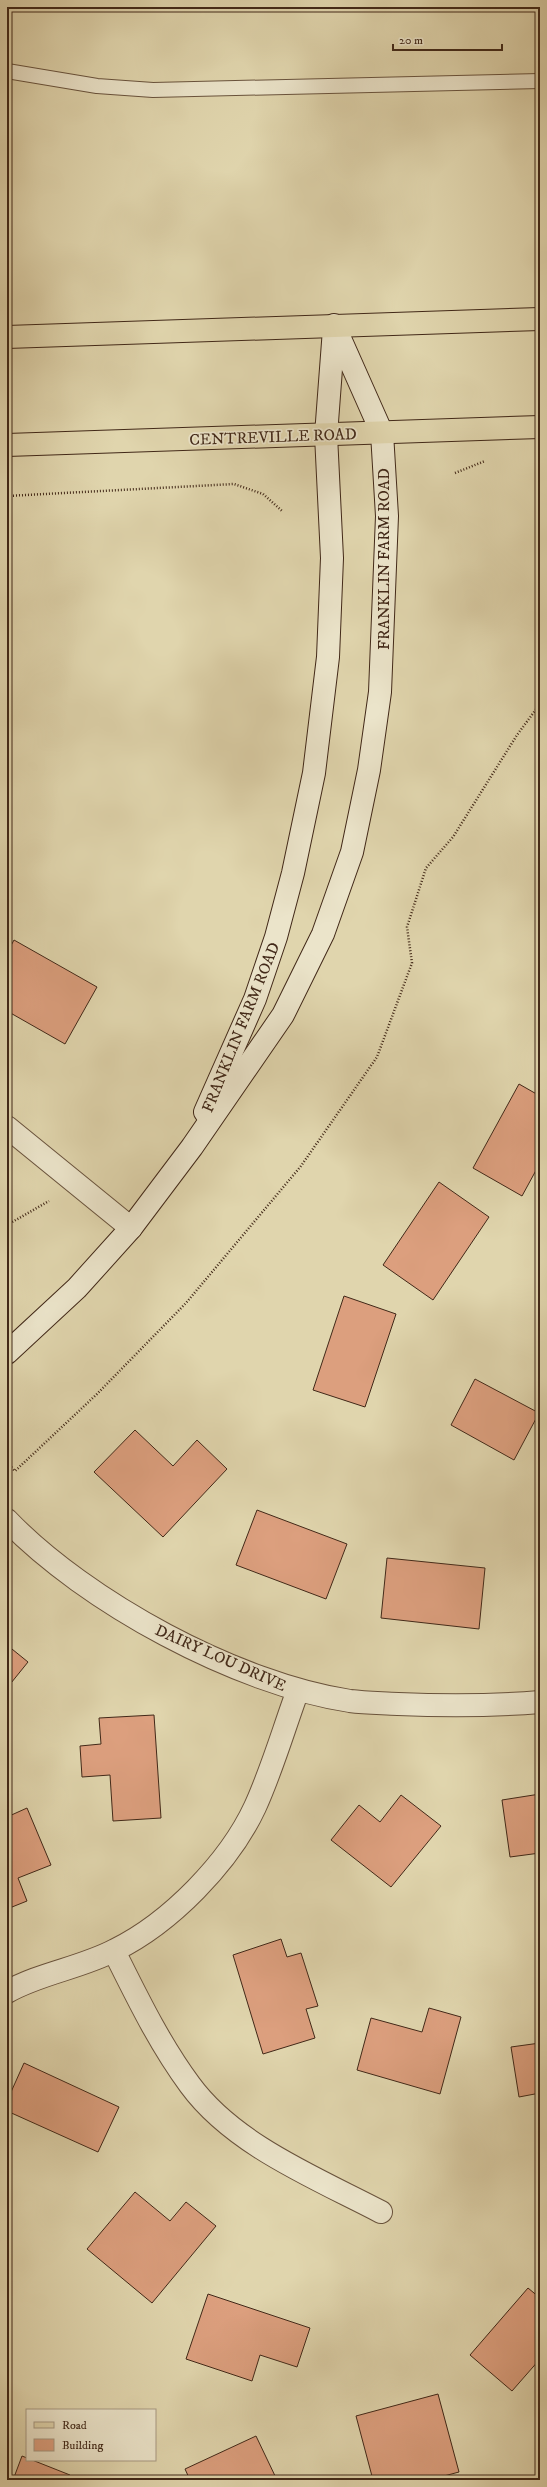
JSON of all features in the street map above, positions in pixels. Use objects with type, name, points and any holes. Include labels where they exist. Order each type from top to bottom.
[{"type":"main road","points":[[7,337],[540,319]]},
{"type":"main road","name":"FRANKLIN FARM ROAD","points":[[7,1352],[77,1288],[131,1228],[192,1147],[283,1015],[323,934],[352,852],[369,770],[380,692],[387,516],[382,433],[334,325]]},
{"type":"main road","name":"FRANKLIN FARM ROAD","points":[[192,1147],[221,1072],[255,999],[276,938],[293,873],[314,773],[328,657],[332,558],[326,435],[334,325]]},
{"type":"main road","name":"CENTREVILLE ROAD","points":[[7,445],[540,427]]},
{"type":"main road","points":[[7,1127],[131,1228]]},
{"type":"main road","name":"DAIRY LOU DRIVE","points":[[7,1520],[26,1539],[81,1584],[141,1621],[217,1658],[298,1690],[351,1701],[446,1706],[540,1702]]},
{"type":"main road","points":[[7,1992],[114,1950],[153,1926],[203,1881],[232,1846],[255,1807],[298,1690]]},
{"type":"main road","points":[[114,1950],[155,2033],[191,2086],[221,2118],[270,2155],[381,2212]]},
{"type":"lane","points":[[7,71],[97,86],[153,90],[540,80]]},
{"type":"path","points":[[455,473],[489,459]]},
{"type":"path","points":[[7,496],[234,484],[263,494],[282,510]]},
{"type":"path","points":[[7,1463],[15,1471],[97,1394],[186,1303],[306,1160],[377,1057],[412,963],[407,926],[426,868],[453,837],[517,735],[540,704]]},
{"type":"path","points":[[7,1225],[54,1198],[70,1179]]},
{"type":"building","points":[[14,940],[97,987],[65,1044],[7,1011],[7,953]]},
{"type":"building","points":[[519,1084],[540,1096],[540,1163],[522,1196],[473,1168]]},
{"type":"building","points":[[439,1182],[489,1217],[433,1300],[383,1265]]},
{"type":"building","points":[[344,1296],[396,1314],[365,1407],[313,1390]]},
{"type":"building","points":[[475,1379],[539,1413],[514,1460],[451,1425]]},
{"type":"building","points":[[135,1430],[173,1466],[197,1440],[227,1469],[163,1537],[94,1472]]},
{"type":"building","points":[[257,1510],[347,1544],[326,1599],[236,1565]]},
{"type":"building","points":[[387,1558],[485,1568],[479,1629],[381,1618]]},
{"type":"building","points":[[7,1645],[28,1662],[7,1688]]},
{"type":"building","points":[[154,1715],[161,1818],[113,1821],[110,1775],[82,1777],[80,1746],[101,1744],[99,1718]]},
{"type":"building","points":[[540,1794],[540,1853],[510,1857],[502,1800]]},
{"type":"building","points":[[401,1795],[441,1826],[391,1887],[331,1840],[359,1805],[380,1822]]},
{"type":"building","points":[[27,1808],[51,1865],[18,1878],[27,1901],[7,1909],[7,1817]]},
{"type":"building","points":[[281,1939],[287,1957],[301,1953],[318,2006],[306,2009],[315,2038],[263,2054],[233,1955]]},
{"type":"building","points":[[429,2008],[461,2017],[440,2094],[357,2070],[371,2018],[422,2032]]},
{"type":"building","points":[[540,2043],[540,2093],[519,2097],[511,2047]]},
{"type":"building","points":[[24,2063],[119,2107],[98,2152],[7,2111],[7,2101]]},
{"type":"building","points":[[135,2192],[170,2221],[186,2202],[216,2226],[152,2303],[87,2249]]},
{"type":"building","points":[[528,2288],[540,2298],[540,2359],[512,2391],[470,2355]]},
{"type":"building","points":[[208,2294],[310,2328],[297,2367],[260,2355],[252,2381],[186,2359]]},
{"type":"building","points":[[438,2394],[459,2472],[429,2480],[373,2480],[356,2416]]},
{"type":"building","points":[[256,2436],[277,2480],[190,2480],[185,2469]]},
{"type":"building","points":[[22,2456],[26,2458],[26,2461],[35,2461],[70,2475],[68,2480],[13,2480]]}]
